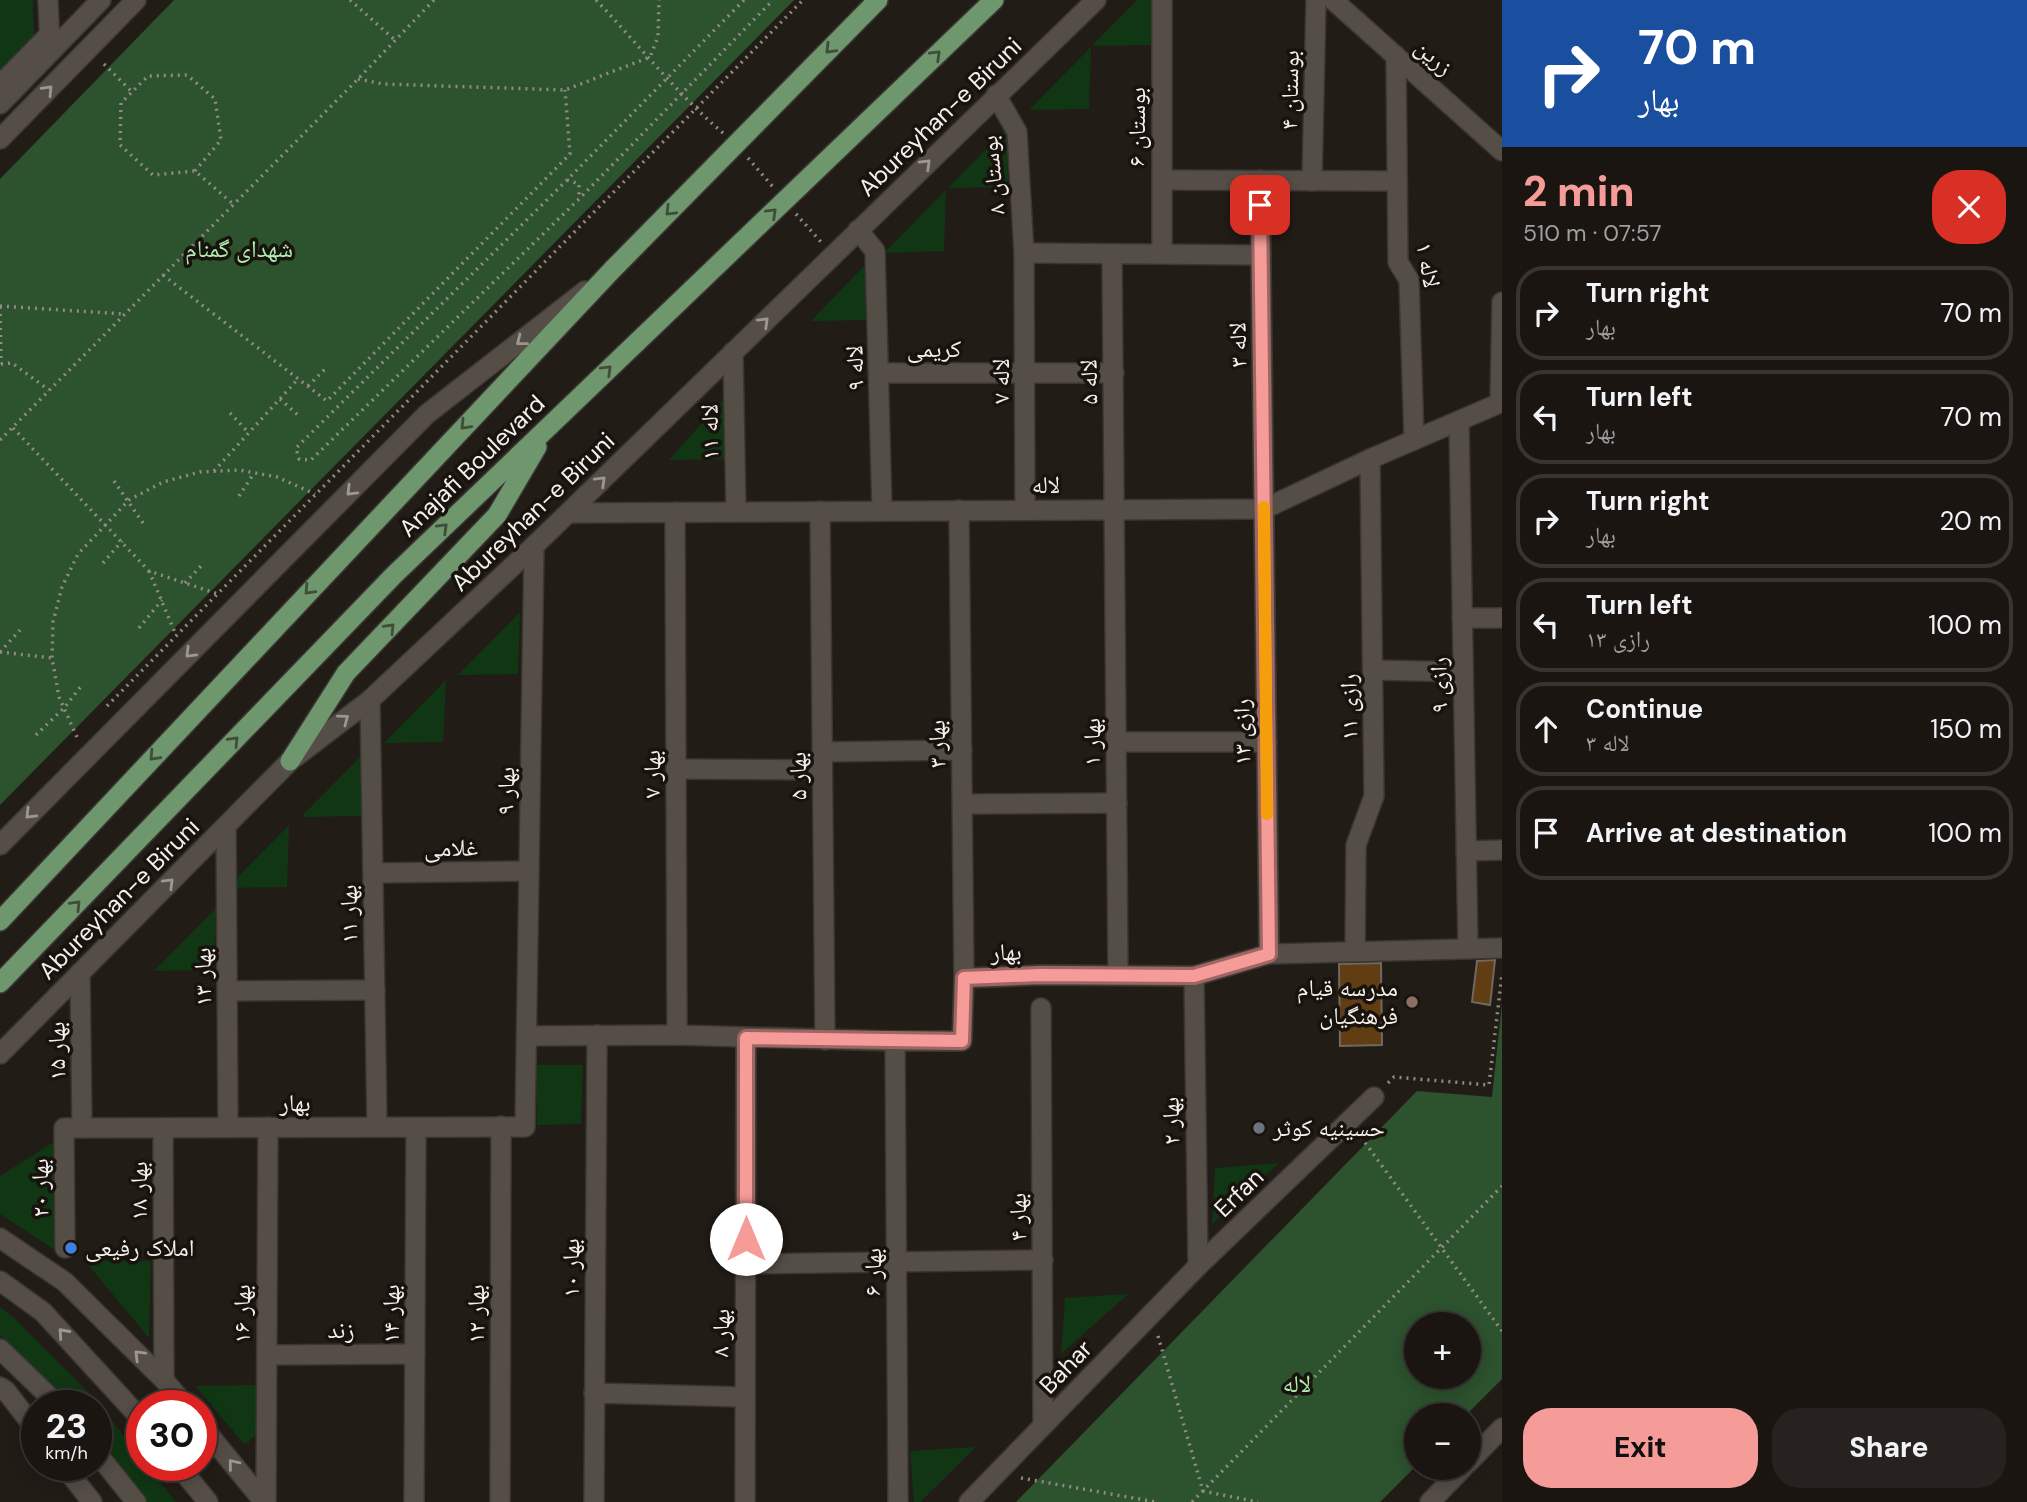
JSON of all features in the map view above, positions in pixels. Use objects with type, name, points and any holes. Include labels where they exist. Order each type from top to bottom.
[{"type":"main road","name":"Anajafi Boulevard","points":[[0,921],[613,269],[878,0]]},
{"type":"main road","name":"Anajafi Boulevard","points":[[0,983],[394,575],[994,0]]},
{"type":"main road","points":[[290,761],[346,673],[497,515],[548,427]]},
{"type":"street","points":[[0,104],[49,43],[48,0]]},
{"type":"street","points":[[0,85],[100,0]]},
{"type":"street","points":[[0,139],[136,0]]},
{"type":"street","name":"Abureyhan-e Biruni","points":[[0,1054],[290,761],[370,701],[569,513],[1096,0]]},
{"type":"street","name":"بوستان ۶","points":[[1161,254],[1162,0]]},
{"type":"street","name":"بوستان ۴","points":[[1312,181],[1316,0]]},
{"type":"street","name":"زرین","points":[[1333,0],[1502,151]]},
{"type":"street","name":"لاله ۱","points":[[1396,56],[1398,262],[1409,280],[1414,440]]},
{"type":"street","name":"بوستان ۸","points":[[996,95],[1017,131],[1024,253]]},
{"type":"street","points":[[1162,180],[1396,181]]},
{"type":"street","name":"لاله ۳","points":[[1260,180],[1264,509]]},
{"type":"street","name":"لاله ۹","points":[[858,230],[875,251],[882,510]]},
{"type":"street","points":[[1024,253],[1261,255]]},
{"type":"street","name":"لاله ۷","points":[[1024,253],[1025,509]]},
{"type":"street","name":"لاله ۵","points":[[1112,254],[1116,509]]},
{"type":"street","points":[[0,845],[427,414],[613,269]]},
{"type":"street","points":[[1502,302],[1502,345]]},
{"type":"street","name":"لاله","points":[[569,513],[1264,509],[1370,459],[1500,403],[1502,345]]},
{"type":"street","name":"لاله ۱۱","points":[[733,352],[736,512]]},
{"type":"street","name":"کریمی","points":[[880,373],[1114,373]]},
{"type":"street","name":"رازی ۹","points":[[1459,421],[1468,949]]},
{"type":"street","name":"رازی ۱۱","points":[[1355,952],[1356,845],[1374,796],[1370,459]]},
{"type":"street","name":"بهار ۱","points":[[1116,509],[1118,975]]},
{"type":"street","name":"رازی ۱۳","points":[[1264,509],[1269,954]]},
{"type":"street","name":"بهار ۳","points":[[959,510],[964,978]]},
{"type":"street","name":"بهار ۵","points":[[820,511],[825,1040]]},
{"type":"street","name":"بهار ۷","points":[[675,512],[677,1035]]},
{"type":"street","name":"بهار ۹","points":[[525,1126],[534,546]]},
{"type":"street","points":[[1462,618],[1502,618]]},
{"type":"street","points":[[1373,670],[1463,672]]},
{"type":"street","name":"بهار ۱۱","points":[[370,701],[377,1127]]},
{"type":"street","points":[[1117,742],[1267,742]]},
{"type":"street","points":[[676,769],[962,750]]},
{"type":"street","points":[[963,804],[1117,803]]},
{"type":"street","name":"بهار ۱۳","points":[[226,825],[228,1128]]},
{"type":"street","points":[[1466,851],[1502,850]]},
{"type":"street","name":"غلامی","points":[[373,873],[529,872]]},
{"type":"street","name":"بهار","points":[[527,1036],[677,1035],[962,1041],[964,978],[1194,976],[1269,954],[1502,948]]},
{"type":"street","name":"بهار ۱۵","points":[[73,1128],[80,973]]},
{"type":"street","name":"بهار ۲","points":[[1194,976],[1198,1266]]},
{"type":"street","points":[[228,991],[375,990]]},
{"type":"street","name":"بهار ۴","points":[[1041,1008],[1043,1425]]},
{"type":"street","name":"بهار ۱۰","points":[[594,1502],[597,1035]]},
{"type":"street","name":"بهار ۸","points":[[745,1502],[746,1038]]},
{"type":"street","name":"بهار ۶","points":[[895,1041],[898,1502]]},
{"type":"street","name":"Erfan","points":[[1198,1266],[1374,1097]]},
{"type":"street","name":"بهار ۱۲","points":[[500,1502],[501,1126]]},
{"type":"street","name":"بهار","points":[[73,1128],[525,1126]]},
{"type":"street","name":"بهار ۱۶","points":[[265,1502],[268,1127]]},
{"type":"street","name":"بهار ۱۴","points":[[414,1502],[416,1127]]},
{"type":"street","name":"بهار ۲۰","points":[[65,1248],[73,1128]]},
{"type":"street","name":"بهار ۱۸","points":[[163,1128],[164,1380]]},
{"type":"street","points":[[0,1238],[65,1282],[172,1390]]},
{"type":"street","points":[[747,1264],[1043,1261]]},
{"type":"street","name":"Bahar","points":[[969,1502],[1198,1266]]},
{"type":"street","points":[[0,1281],[43,1312],[126,1403]]},
{"type":"street","points":[[0,1349],[42,1390]]},
{"type":"street","name":"زند","points":[[267,1354],[415,1354]]},
{"type":"street","points":[[0,1387],[21,1410]]},
{"type":"street","points":[[594,1393],[745,1397]]},
{"type":"street","points":[[1481,1450],[1502,1428]]},
{"type":"street","points":[[217,1444],[265,1502]]},
{"type":"street","points":[[112,1472],[136,1502]]},
{"type":"street","points":[[1430,1502],[1451,1480]]},
{"type":"street","points":[[76,1481],[92,1502]]},
{"type":"street","points":[[191,1481],[208,1502]]},
{"type":"path","points":[[350,0],[396,41]]},
{"type":"path","points":[[0,440],[434,0]]},
{"type":"path","points":[[358,79],[383,84],[565,90],[650,57],[658,37],[659,0]]},
{"type":"path","points":[[744,0],[567,180],[296,447],[299,459],[311,460],[579,199],[773,0]]},
{"type":"path","points":[[104,709],[803,0]]},
{"type":"path","points":[[104,64],[132,92]]},
{"type":"path","points":[[187,75],[215,99],[220,140],[195,171],[153,175],[120,145],[121,103],[148,76],[187,75]]},
{"type":"path","points":[[163,275],[327,401],[570,154],[565,90]]},
{"type":"path","points":[[195,171],[233,205]]},
{"type":"path","points":[[567,180],[579,184],[579,199]]},
{"type":"path","points":[[49,390],[12,363],[0,364],[0,306],[125,314]]},
{"type":"path","points":[[308,386],[326,369]]},
{"type":"path","points":[[214,471],[298,379]]},
{"type":"path","points":[[280,400],[299,416]]},
{"type":"path","points":[[230,413],[249,433]]},
{"type":"path","points":[[13,428],[149,571],[176,635]]},
{"type":"path","points":[[86,727],[77,737],[59,697],[52,658],[53,622],[62,587],[78,554],[129,500],[163,482],[200,472],[239,470],[277,477],[315,494]]},
{"type":"path","points":[[239,496],[254,473]]},
{"type":"path","points":[[114,481],[143,523]]},
{"type":"path","points":[[103,563],[122,541]]},
{"type":"path","points":[[185,583],[202,565]]},
{"type":"path","points":[[149,571],[218,594]]},
{"type":"path","points":[[139,628],[162,600]]},
{"type":"path","points":[[0,652],[20,630]]},
{"type":"path","points":[[0,652],[52,658]]},
{"type":"path","points":[[36,735],[64,708],[82,685]]},
{"type":"path","points":[[1374,1097],[1394,1077],[1489,1085],[1502,974]]},
{"type":"path","points":[[1349,1121],[1502,1331]]},
{"type":"path","points":[[1192,1502],[1502,1186]]},
{"type":"path","points":[[1152,1314],[1203,1490]]},
{"type":"path","points":[[996,1474],[1156,1502]]},
{"type":"path","points":[[1203,1490],[1258,1502]]},
{"type":"green space","points":[[0,0],[33,0],[34,37],[0,74]]},
{"type":"green space","name":"شهدای گمنام","points":[[174,0],[794,0],[0,805],[0,179]]},
{"type":"green space","points":[[1137,0],[1153,0],[1151,45],[1092,46]]},
{"type":"green space","points":[[1091,47],[1089,109],[1029,110]]},
{"type":"green space","points":[[1010,125],[1008,187],[948,188]]},
{"type":"green space","points":[[946,190],[944,251],[884,253]]},
{"type":"green space","points":[[868,262],[870,320],[811,321]]},
{"type":"green space","points":[[727,395],[729,459],[669,460]]},
{"type":"green space","points":[[520,612],[518,674],[458,675]]},
{"type":"green space","points":[[446,680],[443,742],[384,743]]},
{"type":"green space","points":[[363,754],[361,816],[301,817]]},
{"type":"green space","points":[[289,825],[287,887],[227,888]]},
{"type":"green space","points":[[216,908],[214,970],[154,971]]},
{"type":"green space","name":"لاله","points":[[1502,1003],[1502,1379],[1478,1403],[1404,1403],[1404,1478],[1380,1502],[1016,1502],[1417,1091],[1492,1097]]},
{"type":"green space","points":[[537,1065],[583,1065],[581,1124],[537,1125]]},
{"type":"green space","points":[[57,1140],[58,1252],[0,1214],[0,1176]]},
{"type":"green space","points":[[1279,1163],[1212,1224],[1215,1168]]},
{"type":"green space","points":[[85,1261],[151,1261],[149,1338]]},
{"type":"green space","points":[[1128,1294],[1061,1354],[1065,1298]]},
{"type":"green space","points":[[0,1307],[86,1390],[56,1390],[0,1335]]},
{"type":"green space","points":[[262,1385],[261,1430],[245,1445],[217,1412],[217,1390],[198,1390],[195,1386]]},
{"type":"green space","points":[[112,1421],[126,1439],[126,1477],[112,1459]]},
{"type":"green space","points":[[976,1447],[920,1502],[914,1502],[910,1451]]},
{"type":"green space","points":[[129,1481],[159,1481],[176,1502],[145,1502]]},
{"type":"building","points":[[1495,960],[1490,1005],[1472,1002],[1477,961]]},
{"type":"building","points":[[1381,963],[1382,1045],[1340,1046],[1339,964]]},
{"type":"slow traffic","points":[[1264,507],[1267,814]]},
{"type":"place","name":"مدرسه قیام فرهنگیان","points":[[1412,1002]]},
{"type":"place","name":"حسینیه کوثر","points":[[1259,1128]]},
{"type":"place","name":"املاک رفیعی","points":[[71,1248]]},
{"type":"route","points":[[746,1239],[746,1038],[962,1041],[964,978],[1040,975],[1194,976],[1269,954],[1260,205]]}]
